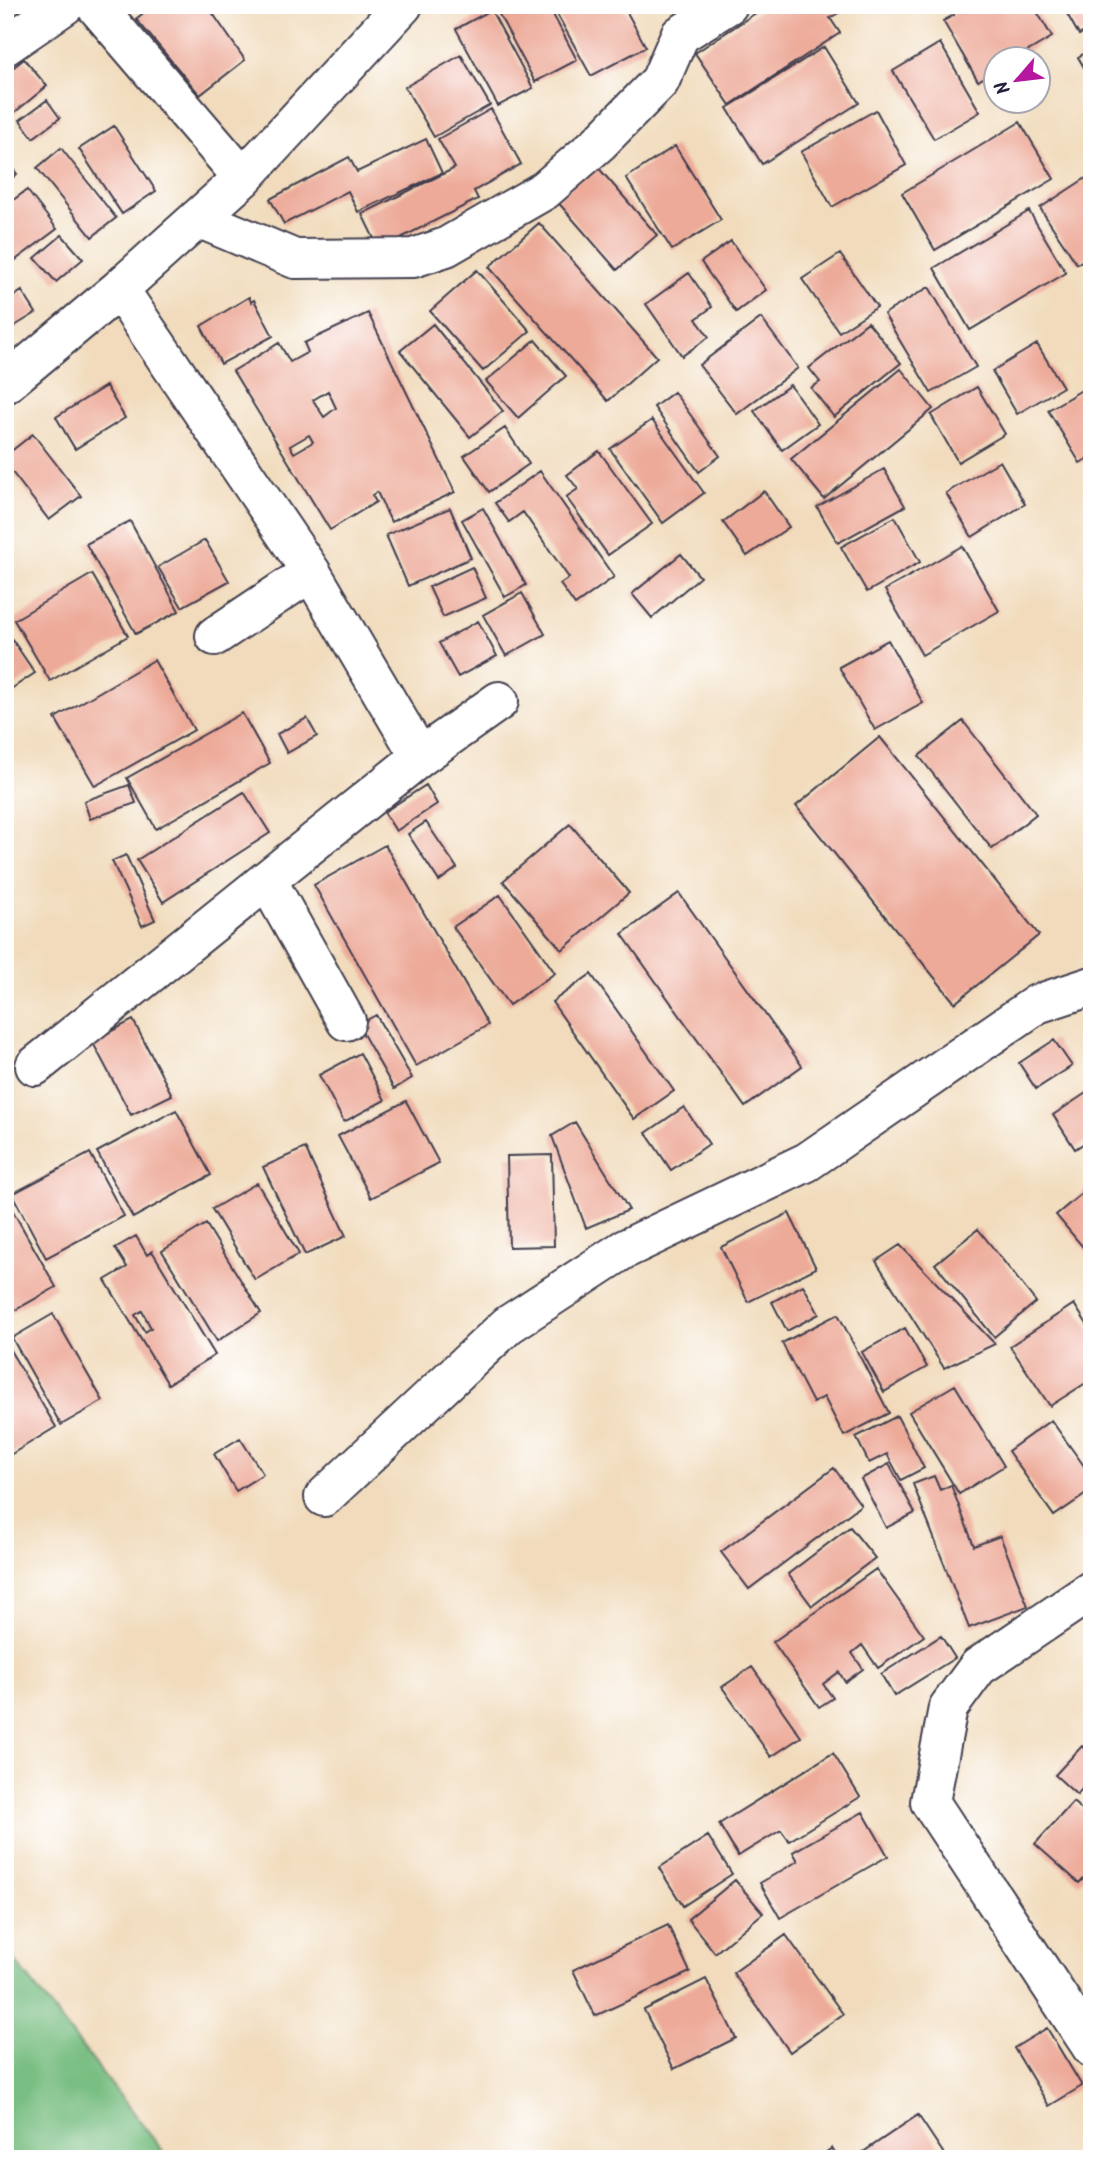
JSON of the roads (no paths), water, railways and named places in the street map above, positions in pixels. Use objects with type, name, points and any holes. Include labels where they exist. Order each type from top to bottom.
[{"type":"street","points":[[5,46],[65,5]]},
{"type":"street","points":[[95,5],[243,178]]},
{"type":"street","points":[[5,384],[119,289],[243,178],[403,5]]},
{"type":"street","points":[[198,218],[295,259],[413,258],[446,247],[545,190],[599,143],[660,81],[680,36],[728,5]]},
{"type":"street","points":[[119,289],[311,572],[421,757]]},
{"type":"street","points":[[215,636],[311,572]]},
{"type":"street","points":[[34,1066],[421,757],[499,701]]},
{"type":"street","points":[[267,880],[346,1021]]},
{"type":"street","points":[[324,1497],[508,1325],[623,1250],[807,1162],[1037,1004],[1092,986]]},
{"type":"street","points":[[1092,1590],[978,1667],[948,1708],[930,1802],[1092,2048]]}]
